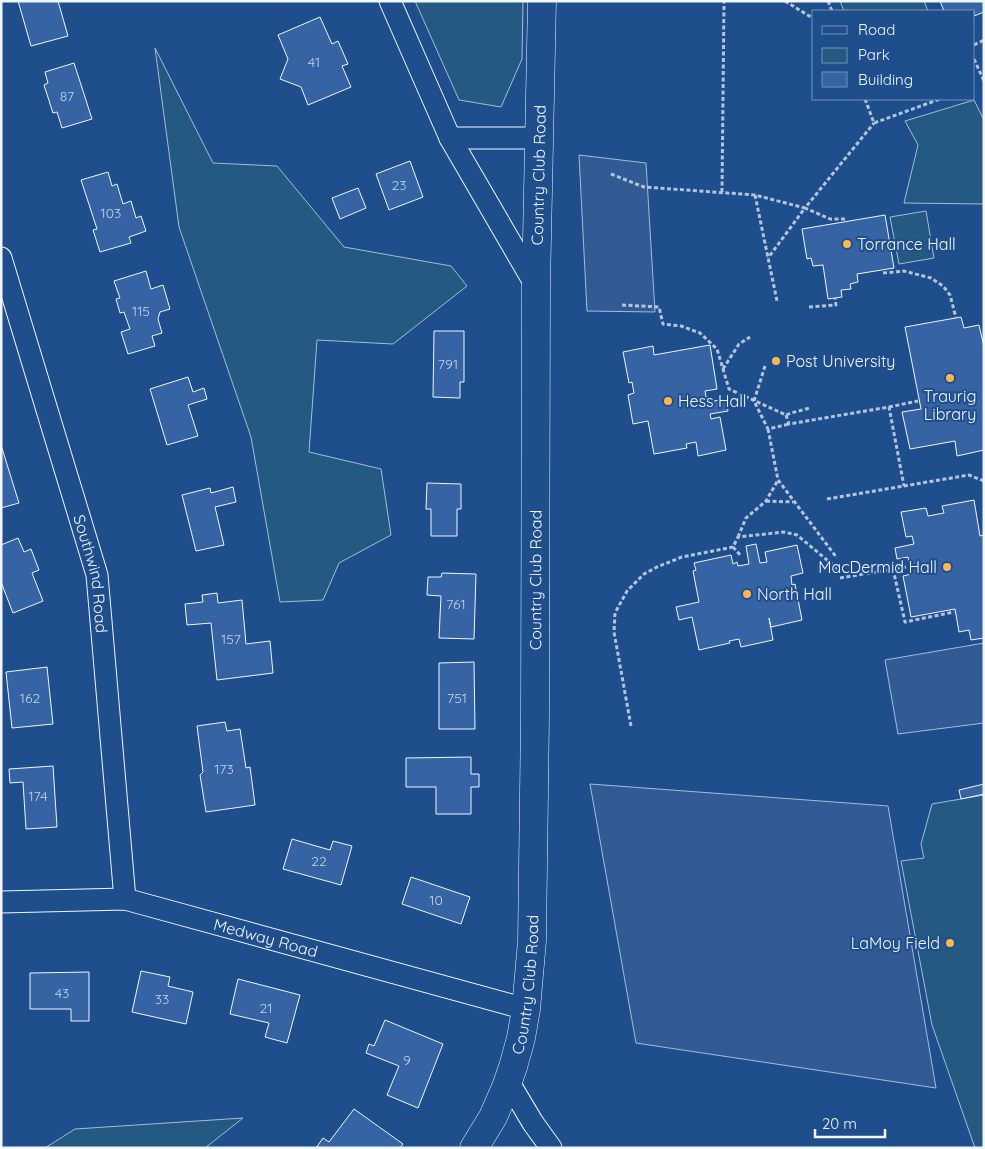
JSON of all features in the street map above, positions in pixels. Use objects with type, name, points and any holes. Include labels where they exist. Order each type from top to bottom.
[{"type":"street","points":[[390,1],[450,138],[536,286]]},
{"type":"street","name":"Country Club Road","points":[[474,1148],[493,1117],[508,1081],[521,1038],[526,1009],[532,941],[534,899],[536,286],[542,1]]},
{"type":"street","points":[[450,138],[539,138]]},
{"type":"street","name":"Southwind Road","points":[[1,258],[97,575],[125,899]]},
{"type":"street","name":"Medway Road","points":[[1,902],[125,899],[526,1009]]},
{"type":"street","points":[[508,1081],[533,1123],[551,1148]]},
{"type":"path","points":[[722,192],[724,1]]},
{"type":"path","points":[[784,1],[812,17]]},
{"type":"path","points":[[975,64],[984,81]]},
{"type":"path","points":[[865,100],[874,123]]},
{"type":"path","points":[[768,258],[805,208],[874,123],[937,100]]},
{"type":"path","points":[[611,174],[644,187],[755,195],[805,208],[830,219],[846,219]]},
{"type":"path","points":[[755,195],[777,301]]},
{"type":"path","points":[[883,272],[904,271],[931,278],[943,286],[950,295],[956,318]]},
{"type":"path","points":[[809,308],[836,305],[835,298]]},
{"type":"path","points":[[622,305],[659,307],[662,324],[681,326],[700,333],[716,349],[729,389],[786,415],[810,408]]},
{"type":"path","points":[[723,369],[739,344],[750,337]]},
{"type":"path","points":[[765,366],[754,401],[768,429],[778,480],[837,558]]},
{"type":"path","points":[[768,429],[918,401]]},
{"type":"path","points":[[889,407],[904,486]]},
{"type":"path","points":[[786,415],[789,424]]},
{"type":"path","points":[[827,499],[969,474],[984,481]]},
{"type":"path","points":[[733,548],[746,518],[766,501],[778,480]]},
{"type":"path","points":[[766,501],[794,502]]},
{"type":"path","points":[[738,537],[784,532],[797,536],[839,570]]},
{"type":"path","points":[[733,548],[741,556]]},
{"type":"path","points":[[631,726],[614,632],[615,613],[627,591],[644,574],[657,567],[682,557],[733,548]]},
{"type":"path","points":[[840,578],[906,567]]},
{"type":"path","points":[[893,569],[905,622],[954,612]]},
{"type":"green space","points":[[415,1],[523,1],[522,59],[501,107],[459,100]]},
{"type":"green space","points":[[840,1],[924,1],[928,10],[844,10]]},
{"type":"green space","points":[[155,48],[213,163],[277,166],[344,247],[451,266],[467,286],[393,344],[317,340],[309,452],[381,469],[391,535],[339,563],[323,600],[280,602],[251,437],[179,227]]},
{"type":"green space","points":[[974,100],[984,120],[984,204],[904,203],[918,145],[905,121]]},
{"type":"green space","points":[[926,211],[934,258],[899,264],[890,217]]},
{"type":"green space","name":"LaMoy Field","points":[[984,795],[984,1148],[975,1148],[932,1025],[901,861],[924,858],[921,844],[932,804]]},
{"type":"green space","points":[[243,1118],[205,1148],[45,1148],[75,1129]]},
{"type":"shaded area","points":[[579,155],[646,163],[655,312],[587,311]]},
{"type":"shaded area","points":[[984,643],[984,723],[898,734],[885,660]]},
{"type":"shaded area","points":[[590,784],[888,806],[936,1088],[636,1043]]},
{"type":"building","points":[[18,1],[58,1],[68,36],[31,46]]},
{"type":"building","points":[[940,1],[984,1],[984,12],[975,16],[975,10],[944,10]]},
{"type":"building","points":[[320,17],[332,44],[338,41],[348,64],[342,66],[351,87],[308,105],[301,87],[280,79],[288,59],[278,35]]},
{"type":"building","points":[[74,63],[92,119],[62,128],[57,112],[53,113],[44,85],[48,83],[45,72]]},
{"type":"building","points":[[410,161],[423,197],[389,210],[376,174]]},
{"type":"building","points":[[108,172],[112,186],[117,184],[123,204],[131,201],[136,218],[141,216],[146,231],[129,237],[131,243],[100,252],[93,230],[97,229],[81,180]]},
{"type":"building","points":[[358,188],[366,208],[340,219],[332,198]]},
{"type":"building","name":"Torrance Hall","points":[[885,215],[894,268],[857,274],[858,282],[850,284],[851,289],[841,290],[842,297],[828,299],[823,265],[813,266],[811,258],[807,259],[802,229]]},
{"type":"building","points":[[146,271],[151,289],[163,285],[170,309],[160,312],[158,319],[162,333],[152,336],[155,346],[128,354],[121,332],[130,329],[124,312],[120,313],[116,299],[120,298],[114,281]]},
{"type":"building","name":"Traurig Library","points":[[961,317],[964,328],[979,325],[984,347],[984,450],[957,456],[955,441],[910,449],[902,412],[921,409],[905,327]]},
{"type":"building","points":[[434,331],[464,331],[464,382],[460,382],[460,398],[433,397]]},
{"type":"building","name":"Hess Hall","points":[[710,345],[717,389],[705,391],[707,402],[726,399],[728,411],[710,414],[711,419],[720,417],[726,450],[698,456],[696,442],[686,444],[687,448],[654,454],[648,421],[633,424],[628,395],[634,393],[632,382],[629,383],[623,352],[653,346],[654,355]]},
{"type":"building","points":[[188,377],[193,392],[204,388],[207,399],[188,405],[198,436],[167,445],[150,389]]},
{"type":"building","points":[[1,445],[19,503],[1,508]]},
{"type":"building","points":[[427,483],[461,484],[461,509],[457,509],[457,536],[431,536],[431,509],[426,509]]},
{"type":"building","points":[[233,487],[236,502],[215,507],[224,545],[196,551],[182,495],[210,488],[211,493]]},
{"type":"building","name":"MacDermid Hall","points":[[974,500],[980,536],[984,535],[984,638],[971,640],[969,630],[959,632],[955,609],[911,617],[903,576],[911,574],[908,557],[897,559],[895,548],[914,544],[912,536],[906,537],[901,512],[926,508],[928,516],[944,513],[942,506]]},
{"type":"building","points":[[18,538],[24,552],[31,549],[39,570],[32,573],[43,601],[13,613],[1,582],[1,545]]},
{"type":"building","name":"North Hall","points":[[756,544],[760,563],[767,562],[765,552],[797,545],[803,573],[791,576],[792,585],[795,584],[802,620],[771,627],[769,618],[773,640],[741,647],[739,639],[699,650],[692,617],[679,620],[676,607],[699,602],[693,571],[696,570],[694,563],[731,555],[733,564],[737,562],[738,566],[749,564],[746,546]]},
{"type":"building","points":[[442,573],[476,574],[474,639],[439,638],[441,596],[427,595],[428,577],[441,577]]},
{"type":"building","points":[[217,593],[218,603],[242,600],[246,644],[270,641],[273,673],[217,680],[211,623],[187,625],[185,604],[203,602],[202,595]]},
{"type":"building","points":[[474,662],[475,729],[439,729],[439,663]]},
{"type":"building","points":[[47,667],[53,724],[12,728],[6,672]]},
{"type":"building","points":[[225,722],[227,731],[240,729],[246,768],[250,767],[255,805],[206,812],[200,775],[203,772],[197,726]]},
{"type":"building","points":[[471,757],[471,774],[479,774],[479,787],[471,787],[471,814],[436,814],[436,787],[406,787],[406,758]]},
{"type":"building","points":[[53,766],[57,827],[26,829],[23,782],[10,783],[9,769]]},
{"type":"building","points":[[984,784],[984,794],[961,799],[959,790]]},
{"type":"building","points":[[292,839],[330,850],[333,841],[352,846],[341,885],[283,869]]},
{"type":"building","points":[[411,877],[470,897],[461,924],[402,904]]},
{"type":"building","points":[[141,971],[170,977],[168,986],[193,992],[186,1024],[132,1012]]},
{"type":"building","points":[[89,972],[89,1021],[71,1021],[71,1009],[30,1009],[30,973]]},
{"type":"building","points":[[238,979],[300,995],[287,1043],[265,1037],[269,1023],[230,1014]]},
{"type":"building","points":[[385,1020],[443,1044],[418,1108],[387,1095],[399,1066],[366,1053],[369,1044],[374,1046]]},
{"type":"building","points":[[354,1109],[403,1144],[400,1148],[316,1148],[323,1138],[329,1142]]},
{"type":"place","name":"Torrance Hall","points":[[847,244]]},
{"type":"place","name":"Post University","points":[[776,361]]},
{"type":"place","name":"Traurig Library","points":[[950,378]]},
{"type":"place","name":"Hess Hall","points":[[668,401]]},
{"type":"place","name":"MacDermid Hall","points":[[947,567]]},
{"type":"place","name":"North Hall","points":[[747,594]]},
{"type":"place","name":"LaMoy Field","points":[[950,943]]}]
